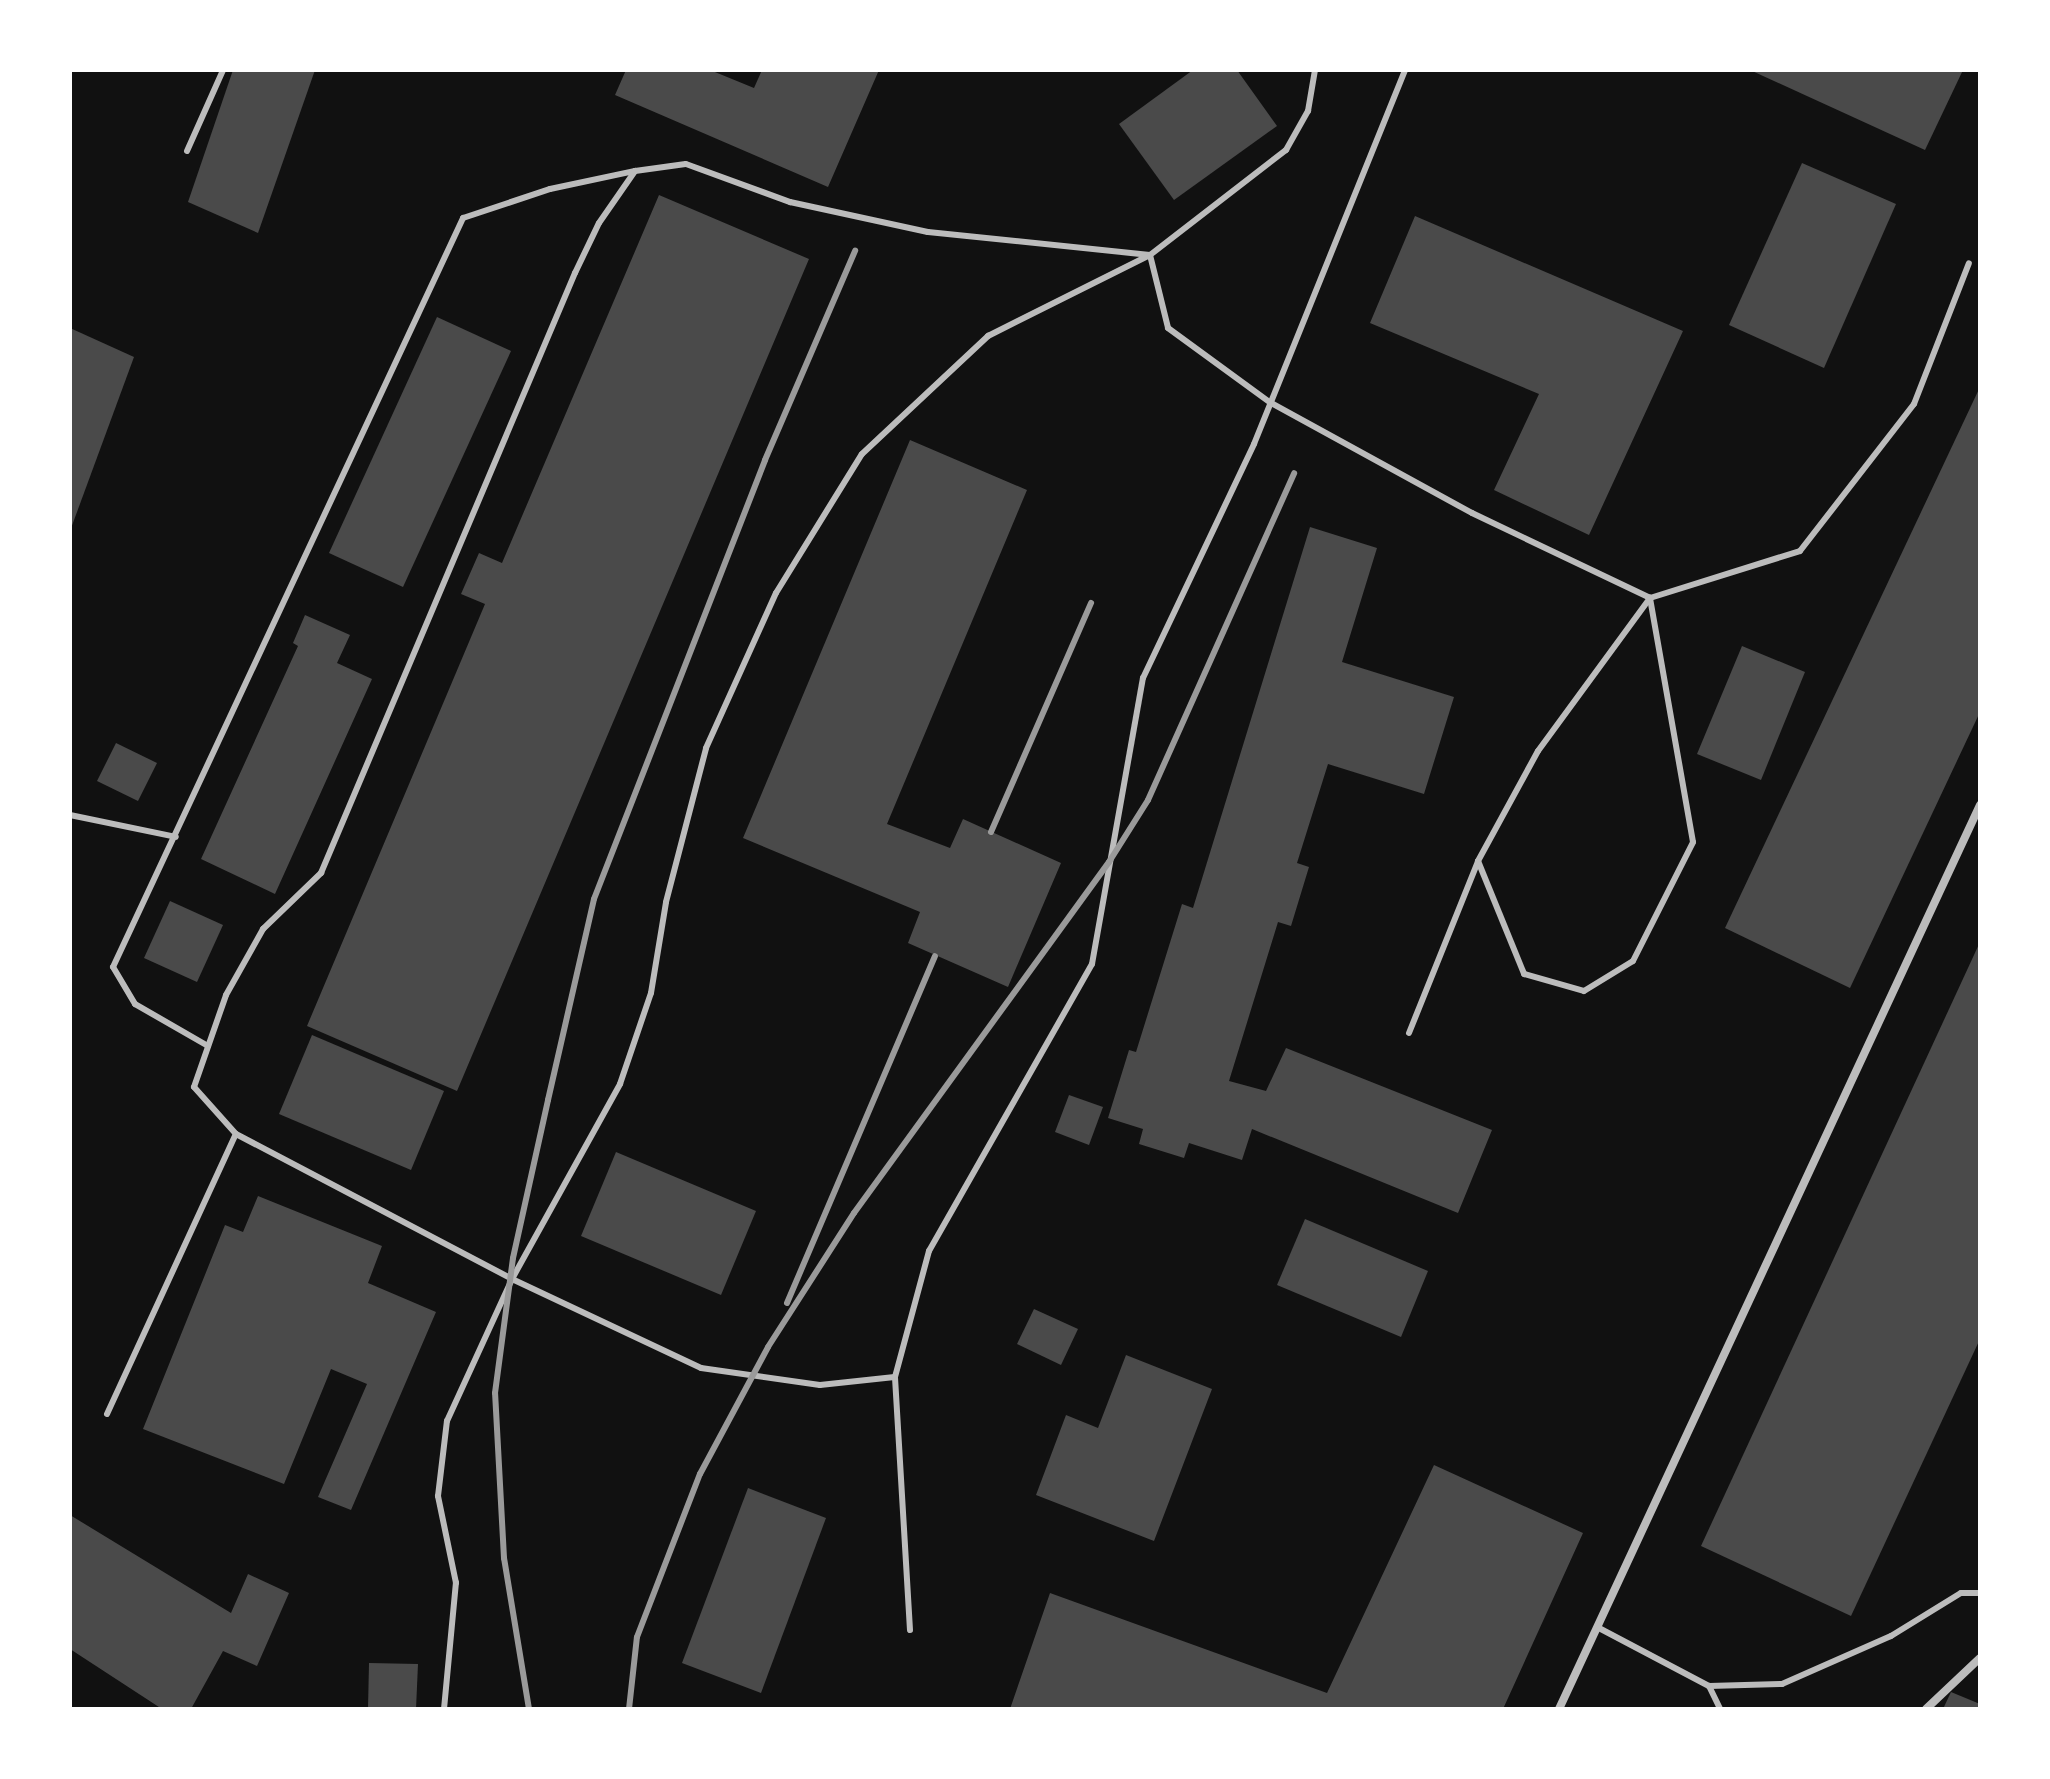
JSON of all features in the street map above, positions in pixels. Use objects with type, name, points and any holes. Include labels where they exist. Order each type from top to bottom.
[{"type":"street","points":[[1559,1709],[1980,805]]},
{"type":"street","points":[[1926,1709],[1980,1658]]},
{"type":"lane","points":[[187,151],[223,70]]},
{"type":"lane","points":[[444,1709],[456,1583],[438,1496],[447,1421],[512,1279],[620,1084],[651,993],[666,902],[706,748],[776,593],[854,466],[988,336],[1150,255],[1286,150],[1308,111],[1315,70]]},
{"type":"lane","points":[[910,1630],[895,1377],[929,1251],[1092,964],[1143,678],[1271,403],[1405,70]]},
{"type":"lane","points":[[208,1046],[135,1004],[113,967],[463,218],[550,189],[686,164],[790,202],[928,232],[1150,255]]},
{"type":"lane","points":[[635,171],[599,223],[575,273],[321,873],[263,929],[226,995],[194,1087],[236,1134],[512,1279],[701,1368],[820,1385],[895,1377]]},
{"type":"lane","points":[[1150,255],[1168,328],[1271,403],[1472,513],[1650,598]]},
{"type":"lane","points":[[1409,1033],[1478,861],[1538,751],[1650,598],[1800,551],[1914,404],[1969,263]]},
{"type":"lane","points":[[1478,861],[1524,974],[1584,991],[1633,961],[1693,842],[1650,598]]},
{"type":"lane","points":[[70,815],[176,837]]},
{"type":"lane","points":[[107,1414],[236,1134]]},
{"type":"lane","points":[[1597,1627],[1709,1686],[1782,1684],[1891,1636],[1961,1593],[1980,1593]]},
{"type":"lane","points":[[1709,1686],[1720,1709]]},
{"type":"building","points":[[233,70],[315,70],[258,233],[188,202]]},
{"type":"building","points":[[626,70],[710,70],[754,88],[762,70],[879,70],[828,187],[615,95]]},
{"type":"building","points":[[1193,70],[1237,70],[1277,126],[1174,200],[1119,124]]},
{"type":"building","points":[[1750,70],[1963,70],[1925,150]]},
{"type":"building","points":[[1802,163],[1896,204],[1824,368],[1729,325]]},
{"type":"building","points":[[659,195],[809,259],[457,1091],[307,1026],[485,604],[461,594],[479,553],[502,563]]},
{"type":"building","points":[[1415,216],[1683,331],[1589,535],[1494,490],[1539,394],[1370,323]]},
{"type":"building","points":[[437,317],[511,351],[403,587],[329,553]]},
{"type":"building","points":[[70,328],[134,357],[70,531]]},
{"type":"building","points":[[1980,387],[1980,712],[1850,988],[1725,928]]},
{"type":"building","points":[[910,440],[1027,490],[887,824],[950,848],[963,819],[1061,863],[1008,987],[908,943],[920,912],[743,838]]},
{"type":"building","points":[[1310,527],[1377,548],[1342,662],[1454,697],[1424,794],[1328,764],[1297,863],[1309,867],[1291,926],[1278,922],[1229,1081],[1266,1091],[1286,1048],[1492,1130],[1458,1213],[1252,1129],[1242,1160],[1189,1143],[1184,1158],[1139,1144],[1143,1129],[1108,1118],[1129,1050],[1136,1052],[1182,904],[1193,908]]},
{"type":"building","points":[[305,615],[350,635],[337,663],[372,679],[275,894],[201,859],[298,646],[293,643]]},
{"type":"building","points":[[1742,646],[1805,672],[1761,780],[1697,754]]},
{"type":"building","points":[[116,743],[157,763],[138,801],[97,781]]},
{"type":"building","points":[[170,901],[223,925],[197,982],[144,958]]},
{"type":"building","points":[[1980,942],[1980,1339],[1851,1616],[1701,1546]]},
{"type":"building","points":[[312,1035],[444,1091],[411,1170],[279,1114]]},
{"type":"building","points":[[1069,1095],[1103,1107],[1089,1145],[1055,1132]]},
{"type":"building","points":[[616,1152],[756,1211],[721,1295],[581,1236]]},
{"type":"building","points":[[258,1196],[382,1246],[368,1283],[436,1312],[351,1510],[318,1497],[367,1384],[331,1369],[284,1484],[143,1429],[225,1225],[243,1232]]},
{"type":"building","points":[[1305,1219],[1428,1271],[1401,1337],[1277,1285]]},
{"type":"building","points":[[1034,1309],[1078,1329],[1061,1365],[1017,1344]]},
{"type":"building","points":[[1126,1355],[1212,1389],[1154,1541],[1036,1495],[1066,1415],[1098,1428]]},
{"type":"building","points":[[1434,1465],[1583,1533],[1503,1709],[1010,1709],[1050,1593],[1327,1693]]},
{"type":"building","points":[[748,1488],[826,1518],[761,1693],[682,1663]]},
{"type":"building","points":[[70,1515],[231,1613],[248,1574],[289,1593],[257,1666],[223,1651],[191,1709],[162,1709],[70,1649]]},
{"type":"building","points":[[369,1663],[418,1664],[416,1709],[368,1709]]},
{"type":"building","points":[[1951,1692],[1980,1704],[1980,1709],[1943,1709]]},
{"type":"railway","points":[[529,1709],[504,1558],[495,1393],[513,1258],[548,1100],[594,899],[765,460],[855,251]]},
{"type":"railway","points":[[629,1709],[637,1637],[700,1474],[768,1347],[854,1213],[1109,862],[1148,800],[1294,473]]},
{"type":"railway","points":[[991,832],[1091,603]]},
{"type":"railway","points":[[787,1303],[935,956]]}]
